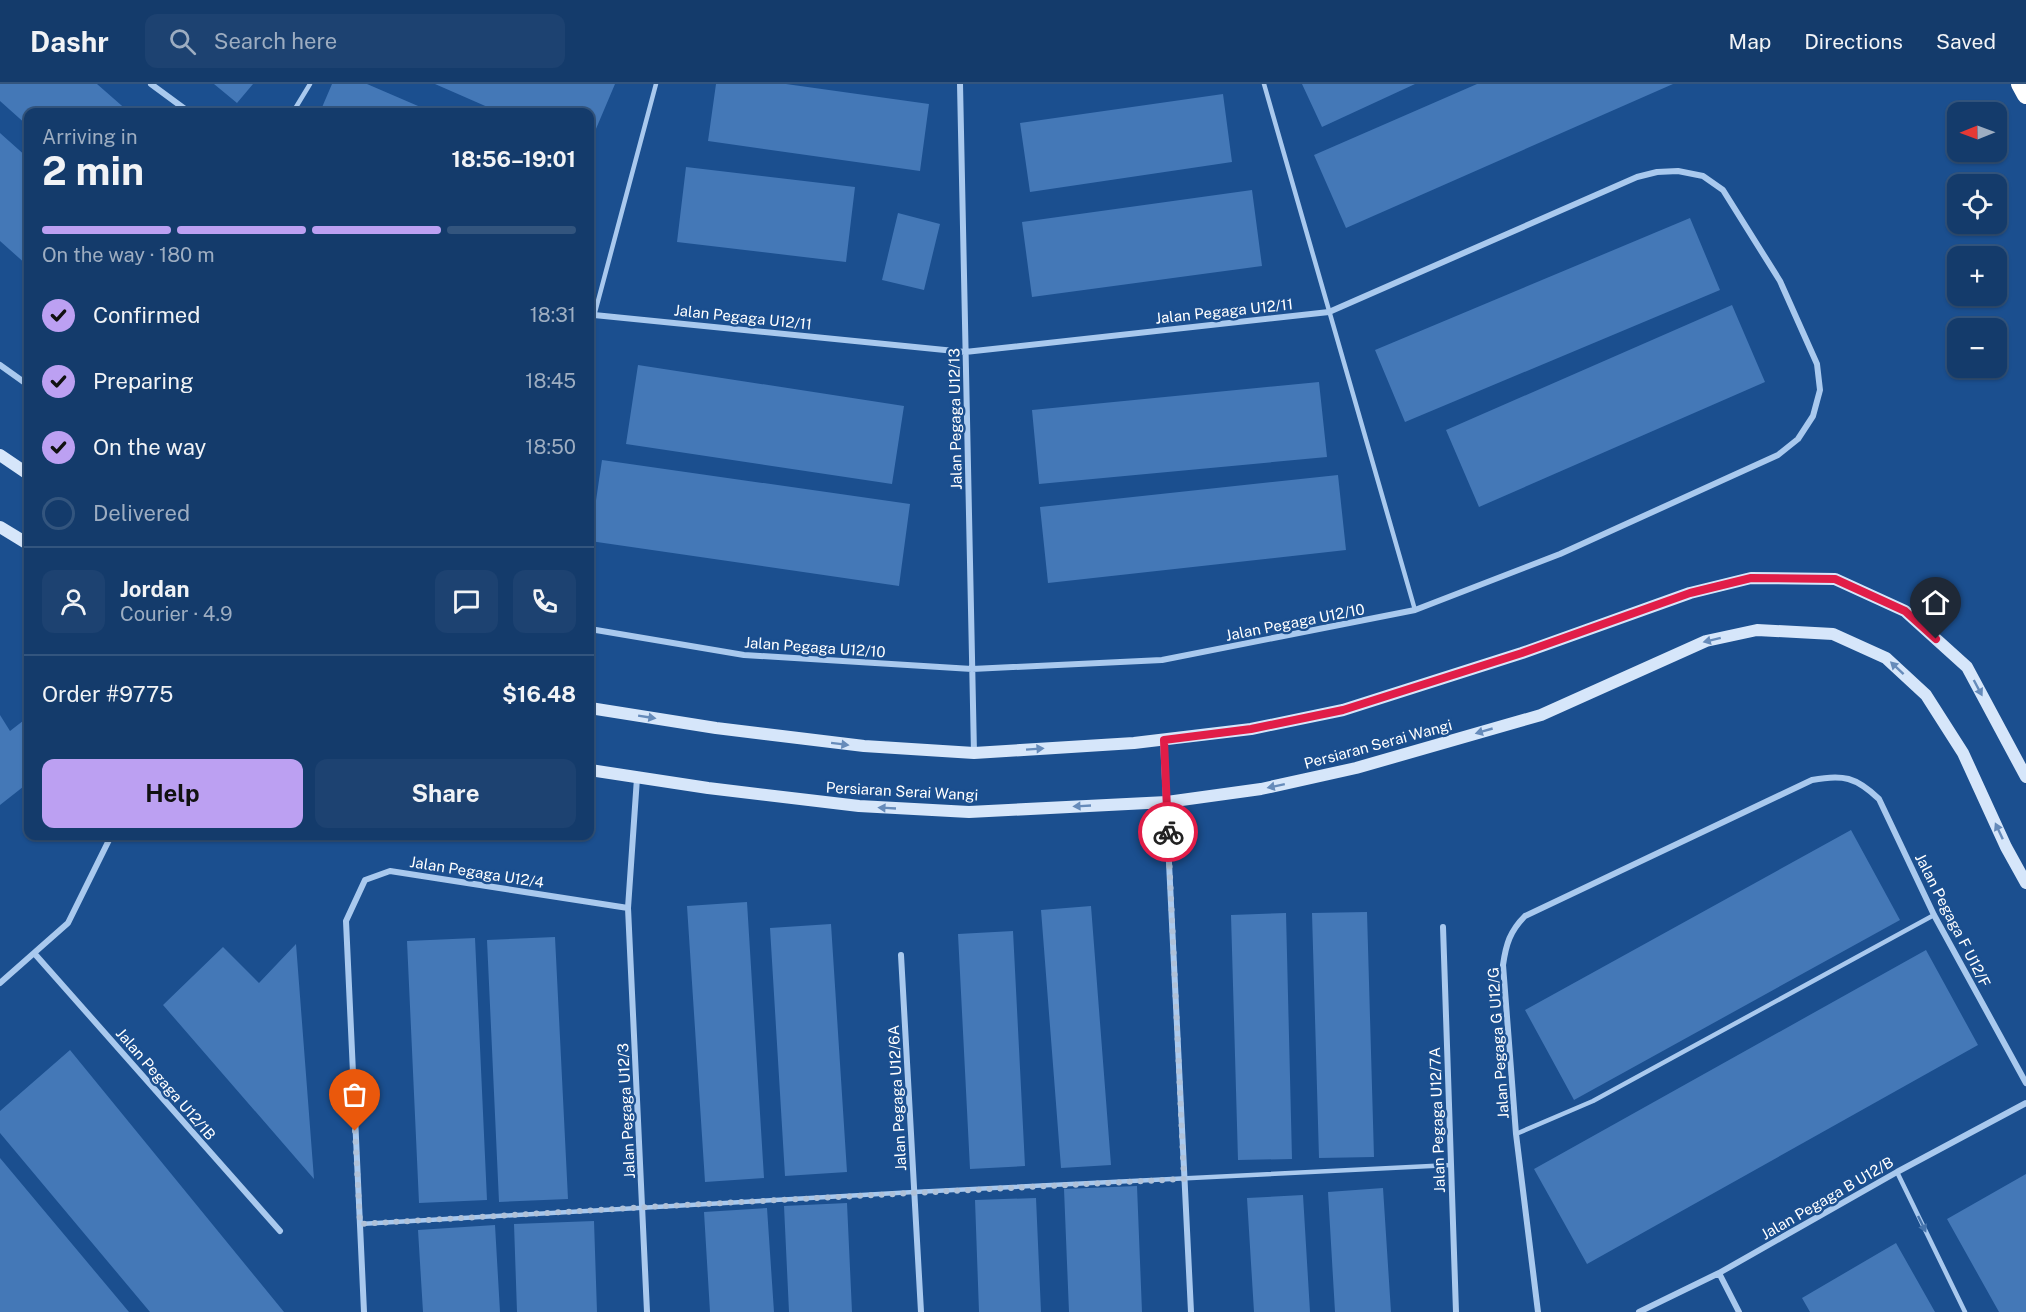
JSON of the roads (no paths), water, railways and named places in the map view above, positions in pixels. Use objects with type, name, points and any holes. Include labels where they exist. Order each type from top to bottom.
[{"type":"highway","points":[[2020,84],[2026,95]]},
{"type":"street","points":[[151,84],[184,108]]},
{"type":"street","name":"Jalan Pegaga U12/13","points":[[960,84],[974,753]]},
{"type":"street","name":"Jalan Pegaga U12/11","points":[[594,314],[965,352],[1329,312],[1637,177],[1657,172],[1678,171],[1703,177],[1723,190],[1780,280]]},
{"type":"street","name":"Jalan Pegaga U12/10","points":[[594,630],[744,655],[972,669],[1162,660],[1415,610],[1560,554],[1778,455],[1798,439],[1813,416],[1820,390],[1817,364],[1780,280]]},
{"type":"street","points":[[0,365],[24,382]]},
{"type":"street","points":[[0,455],[24,471]]},
{"type":"street","points":[[0,527],[24,542]]},
{"type":"street","points":[[594,709],[716,728],[864,746],[974,753],[1164,740],[1251,729],[1343,710],[1522,653],[1690,593],[1751,578],[1835,579],[1905,611],[1967,667],[2026,777]]},
{"type":"street","name":"Persiaran Serai Wangi","points":[[594,771],[859,806],[969,812],[1167,802],[1261,789],[1356,768],[1540,715],[1706,641],[1757,630],[1833,634],[1886,658],[1926,695],[1963,753],[2006,847],[2026,884]]},
{"type":"street","points":[[1164,740],[1191,1312]]},
{"type":"street","name":"Jalan Pegaga F U12/F","points":[[1848,777],[1866,786],[1879,799],[1934,915],[2026,1083]]},
{"type":"street","name":"Jalan Pegaga G U12/G","points":[[1538,1312],[1516,1134],[1503,965],[1506,942],[1513,928],[1525,916],[1812,780],[1848,777]]},
{"type":"street","name":"Jalan Pegaga U12/3","points":[[637,778],[628,908],[647,1312]]},
{"type":"street","points":[[0,983],[68,923],[109,840]]},
{"type":"street","name":"Jalan Pegaga U12/4","points":[[364,1312],[345,921],[365,880],[390,871],[628,908]]},
{"type":"street","name":"Jalan Pegaga U12/7A","points":[[1443,927],[1456,1312]]},
{"type":"street","name":"Jalan Pegaga U12/1B","points":[[34,953],[280,1231]]},
{"type":"street","name":"Jalan Pegaga U12/6A","points":[[901,956],[921,1312]]},
{"type":"street","name":"Jalan Pegaga B U12/B","points":[[1639,1312],[1719,1274],[1897,1172],[2026,1103]]},
{"type":"street","points":[[1719,1274],[1739,1312]]},
{"type":"lane","points":[[295,108],[309,84]]},
{"type":"lane","points":[[594,307],[656,84]]},
{"type":"lane","points":[[1264,84],[1415,610]]},
{"type":"lane","points":[[1516,1134],[1593,1101],[1934,915]]},
{"type":"lane","points":[[360,1224],[914,1192],[1451,1165]]},
{"type":"lane","points":[[1897,1172],[1965,1312]]}]
